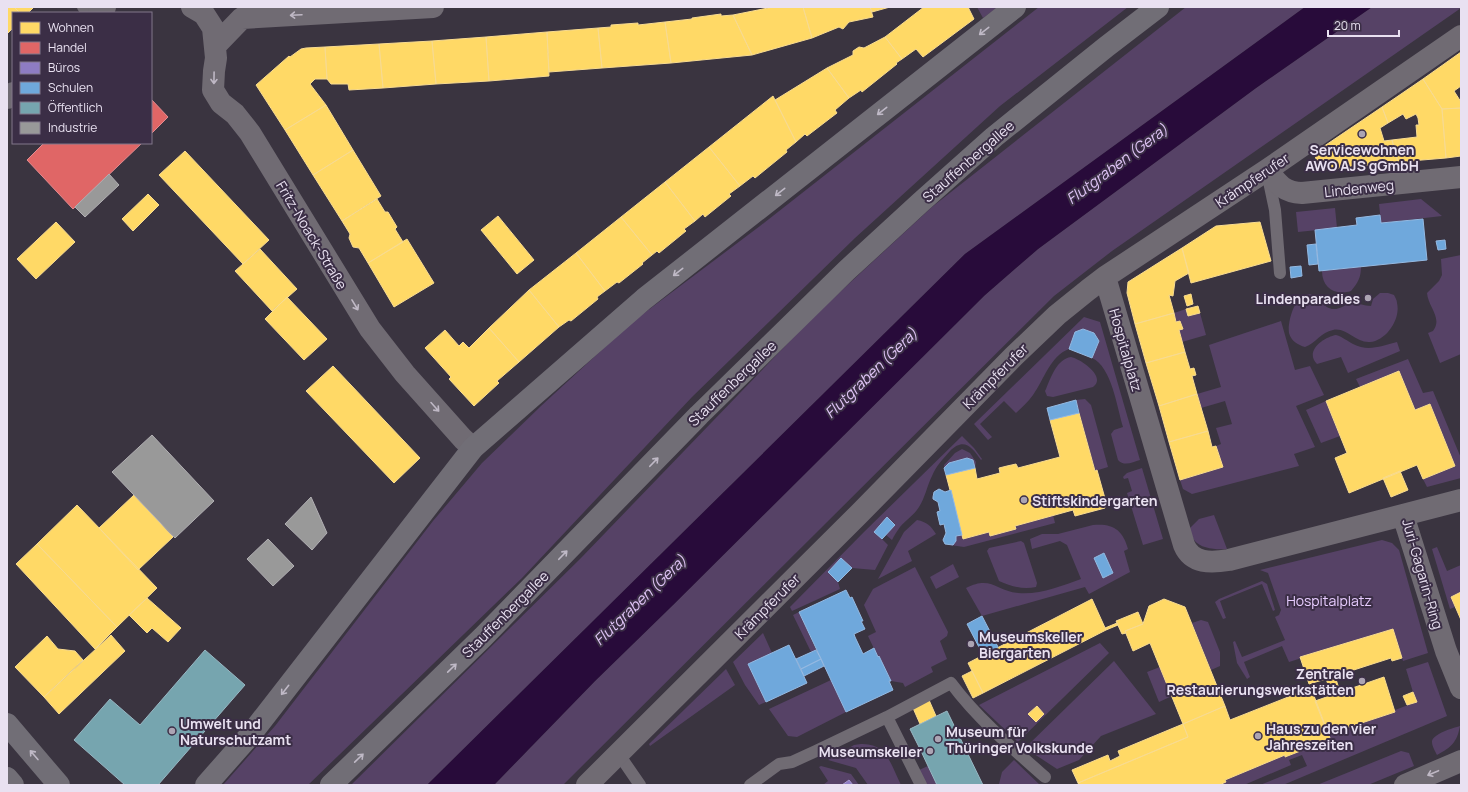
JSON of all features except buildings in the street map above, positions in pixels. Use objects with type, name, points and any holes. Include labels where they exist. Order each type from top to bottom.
[{"type":"main road","points":[[206,785],[251,734],[473,448],[644,299],[1015,7]]},
{"type":"main road","name":"Stauffenbergallee","points":[[331,785],[483,638],[699,415],[846,271],[994,137],[1158,7]]},
{"type":"main road","points":[[7,724],[59,785]]},
{"type":"main road","points":[[7,778],[13,785]]},
{"type":"street","name":"Fritz-Noack-Straße","points":[[192,7],[204,14],[213,28],[216,58],[213,90],[221,103],[235,114],[250,133],[370,329],[405,374],[463,439],[473,448]]},
{"type":"street","points":[[215,46],[238,12],[433,7]]},
{"type":"street","name":"Krämpferufer","points":[[586,785],[859,514],[1014,356],[1057,315],[1105,277],[1267,170],[1461,36]]},
{"type":"street","name":"Lindenweg","points":[[1267,170],[1281,187],[1288,191],[1302,193],[1461,177]]},
{"type":"street","name":"Hospitalplatz","points":[[1105,277],[1184,545],[1190,556],[1203,562],[1220,562],[1403,515]]},
{"type":"street","name":"Juri-Gagarin-Ring","points":[[1461,500],[1403,515],[1446,651],[1461,688]]},
{"type":"street","points":[[1405,785],[1461,761]]},
{"type":"lane","points":[[1267,170],[1275,210],[1280,273]]},
{"type":"lane","points":[[750,785],[779,764],[792,762],[887,717],[951,683],[965,702],[1015,751],[1045,777]]},
{"type":"lane","points":[[887,717],[921,785]]},
{"type":"lane","points":[[618,753],[640,785]]},
{"type":"green space","points":[[977,7],[998,7],[983,18]]},
{"type":"green space","points":[[1039,7],[1128,7],[1000,106],[855,238],[692,397],[522,578],[308,785],[223,785],[275,726],[433,521],[482,463],[541,406],[631,323],[760,226]]},
{"type":"green space","points":[[1186,7],[1305,7],[965,254],[427,785],[351,785],[581,558],[814,316],[932,207]]},
{"type":"green space","points":[[1372,7],[1461,8],[1112,251],[1054,296],[563,785],[494,785],[595,681],[985,295],[1038,249],[1256,88]]},
{"type":"green space","points":[[1421,199],[1442,216],[1381,223],[1379,204]]},
{"type":"green space","points":[[1335,208],[1337,228],[1298,232],[1296,212]]},
{"type":"green space","points":[[1461,255],[1461,354],[1440,363],[1428,333],[1433,331],[1436,326],[1436,317],[1427,293],[1439,281],[1442,275],[1441,259]]},
{"type":"green space","points":[[1361,267],[1359,280],[1351,291],[1335,291],[1330,289],[1324,282],[1322,271]]},
{"type":"green space","points":[[1380,293],[1394,295],[1397,301],[1398,309],[1397,316],[1391,328],[1382,338],[1376,341],[1365,342],[1343,331],[1333,330],[1325,333],[1305,347],[1295,342],[1290,336],[1289,328],[1294,306],[1303,296],[1309,294],[1315,296],[1326,307],[1335,309],[1353,303],[1371,306],[1373,299]]},
{"type":"green space","points":[[1186,309],[1188,316],[1200,313],[1206,335],[1182,342],[1179,330],[1183,328],[1180,321],[1176,322],[1174,313]]},
{"type":"green space","points":[[1084,317],[1100,322],[1140,460],[1126,464],[1118,460],[1111,434],[1114,430],[1123,427],[1116,399],[1104,370],[1099,363],[1092,358],[1099,341],[1094,333],[1083,329],[1075,332],[1069,349],[1062,352],[1052,363],[1033,395],[1016,413],[1004,401],[980,424],[992,437],[988,440],[974,424]]},
{"type":"green space","points":[[1281,321],[1295,370],[1310,366],[1324,395],[1296,406],[1315,447],[1294,454],[1299,466],[1192,494],[1183,489],[1180,480],[1223,467],[1216,446],[1221,444],[1216,428],[1232,424],[1225,401],[1201,408],[1197,394],[1221,387],[1209,345]]},
{"type":"green space","points":[[1336,335],[1364,348],[1375,348],[1397,342],[1400,351],[1348,373],[1341,357],[1317,364],[1313,354],[1317,345],[1331,336]]},
{"type":"green space","points":[[1071,357],[1081,361],[1091,369],[1097,378],[1096,383],[1093,387],[1053,397],[1047,396],[1045,391],[1055,369],[1066,358]]},
{"type":"green space","points":[[1408,359],[1423,393],[1433,391],[1461,458],[1461,478],[1427,487],[1423,479],[1455,466],[1430,404],[1415,410],[1360,387],[1356,379]]},
{"type":"green space","points":[[1085,399],[1091,405],[1108,467],[1095,471],[1076,400]]},
{"type":"green space","points":[[1326,401],[1340,436],[1321,443],[1306,410]]},
{"type":"green space","points":[[962,436],[982,459],[981,460],[971,448],[964,444],[955,447],[950,451],[934,472],[919,507],[915,513],[900,527],[892,540],[886,535],[895,524],[887,517],[875,532],[888,545],[875,570],[852,568],[841,558],[828,572],[838,582],[840,589],[792,611],[790,607]]},
{"type":"green space","points":[[962,449],[970,453],[976,462],[975,468],[973,461],[966,459],[954,462],[944,468],[944,465],[955,453]]},
{"type":"green space","points":[[1142,468],[1163,539],[1143,545],[1127,493],[1132,491],[1128,478],[1124,479],[1123,477],[1127,473]]},
{"type":"green space","points":[[1053,515],[1055,523],[964,547],[950,545],[955,543],[956,536],[962,535],[963,539]]},
{"type":"green space","points":[[1214,515],[1227,549],[1205,547],[1194,540],[1190,528],[1199,519]]},
{"type":"green space","points":[[917,520],[928,525],[936,534],[908,551],[912,561],[878,579],[904,532]]},
{"type":"green space","points":[[1093,525],[1106,525],[1116,529],[1126,542],[1128,549],[1124,551],[1130,572],[1089,594],[1085,587],[982,616],[966,588],[975,584],[988,583],[1010,592],[1034,593],[1081,579],[1067,545],[1060,541],[1032,549],[1030,539],[1042,534],[1058,534]],"holes":[[[1104,553],[1113,573],[1103,578],[1094,558]]]},
{"type":"green space","name":"Hospitalplatz","points":[[1382,540],[1392,543],[1399,550],[1428,653],[1403,661],[1393,629],[1289,662],[1282,646],[1244,662],[1250,677],[1247,679],[1237,663],[1233,642],[1235,641],[1242,657],[1285,640],[1275,617],[1279,615],[1281,610],[1268,573],[1260,570]]},
{"type":"green space","points":[[1021,541],[1024,543],[1037,583],[1036,587],[1017,587],[999,581],[987,551],[989,548]]},
{"type":"green space","points":[[1437,547],[1447,571],[1461,565],[1461,592],[1451,597],[1455,607],[1450,609],[1432,549]]},
{"type":"green space","points":[[953,564],[959,577],[936,589],[930,577]]},
{"type":"green space","points":[[915,567],[948,632],[947,636],[940,641],[947,659],[931,667],[933,672],[905,687],[903,683],[891,681],[879,656],[878,657],[868,636],[876,632],[864,605],[873,589]]},
{"type":"green space","points":[[1262,581],[1267,584],[1275,610],[1273,611],[1262,584],[1220,601],[1226,618],[1223,619],[1215,602]]},
{"type":"green space","points":[[799,612],[816,650],[811,652],[793,615]]},
{"type":"green space","points":[[1201,620],[1208,622],[1220,652],[1220,666],[1211,670],[1192,623]]},
{"type":"green space","points":[[763,633],[772,653],[748,664],[766,702],[759,705],[745,685],[733,662]]},
{"type":"green space","points":[[1100,643],[1109,653],[1018,742],[979,705]],"holes":[[[1037,707],[1044,714],[1036,722],[1029,714]]]},
{"type":"green space","points":[[1114,661],[1156,714],[1101,736],[1079,760],[1057,769],[1025,748]]},
{"type":"green space","points":[[1428,662],[1447,716],[1283,785],[1260,785],[1307,766],[1302,755],[1289,760],[1291,765],[1244,785],[1219,785],[1226,782],[1225,780],[1285,755],[1286,757],[1303,750],[1302,748],[1329,738],[1328,734],[1395,712],[1395,710],[1416,702],[1406,669]]},
{"type":"green space","points":[[1160,667],[1172,696],[1159,702],[1147,672]]},
{"type":"green space","points":[[726,669],[735,685],[650,746],[649,744]]},
{"type":"green space","points":[[831,680],[846,712],[797,737],[788,736],[769,709]]},
{"type":"green space","points":[[1460,726],[1453,744],[1437,755],[1432,745],[1435,736]]},
{"type":"green space","points":[[861,744],[877,747],[882,751],[891,763],[901,785],[868,785],[856,768],[828,760],[854,745]]},
{"type":"green space","points":[[1401,751],[1409,753],[1414,766],[1368,785],[1317,785]]},
{"type":"green space","points":[[1014,760],[1040,785],[999,784],[1002,772]]},
{"type":"green space","points":[[821,766],[851,774],[859,785],[853,785],[849,780],[842,785],[823,785],[828,781],[819,767]]},
{"type":"green space","points":[[928,766],[937,785],[926,785],[919,770]]},
{"type":"water","name":"Flutgraben (Gera)","points":[[1305,7],[1372,7],[1256,88],[1038,249],[985,295],[595,681],[494,785],[427,785],[965,254]]},
{"type":"place","name":"Servicewohnen AWO AJS gGmbH","points":[[1362,134]]},
{"type":"place","name":"Lindenparadies","points":[[1368,298]]},
{"type":"place","name":"Stiftskindergarten","points":[[1024,500]]},
{"type":"place","name":"Museumskeller Biergarten","points":[[971,644]]},
{"type":"place","name":"Zentrale Restaurierungswerkstätten","points":[[1362,681]]},
{"type":"place","name":"Umwelt und Naturschutzamt","points":[[172,731]]},
{"type":"place","name":"Haus zu den vier Jahreszeiten","points":[[1258,736]]},
{"type":"place","name":"Museum für Thüringer Volkskunde","points":[[938,739]]},
{"type":"place","name":"Museumskeller","points":[[930,751]]}]
